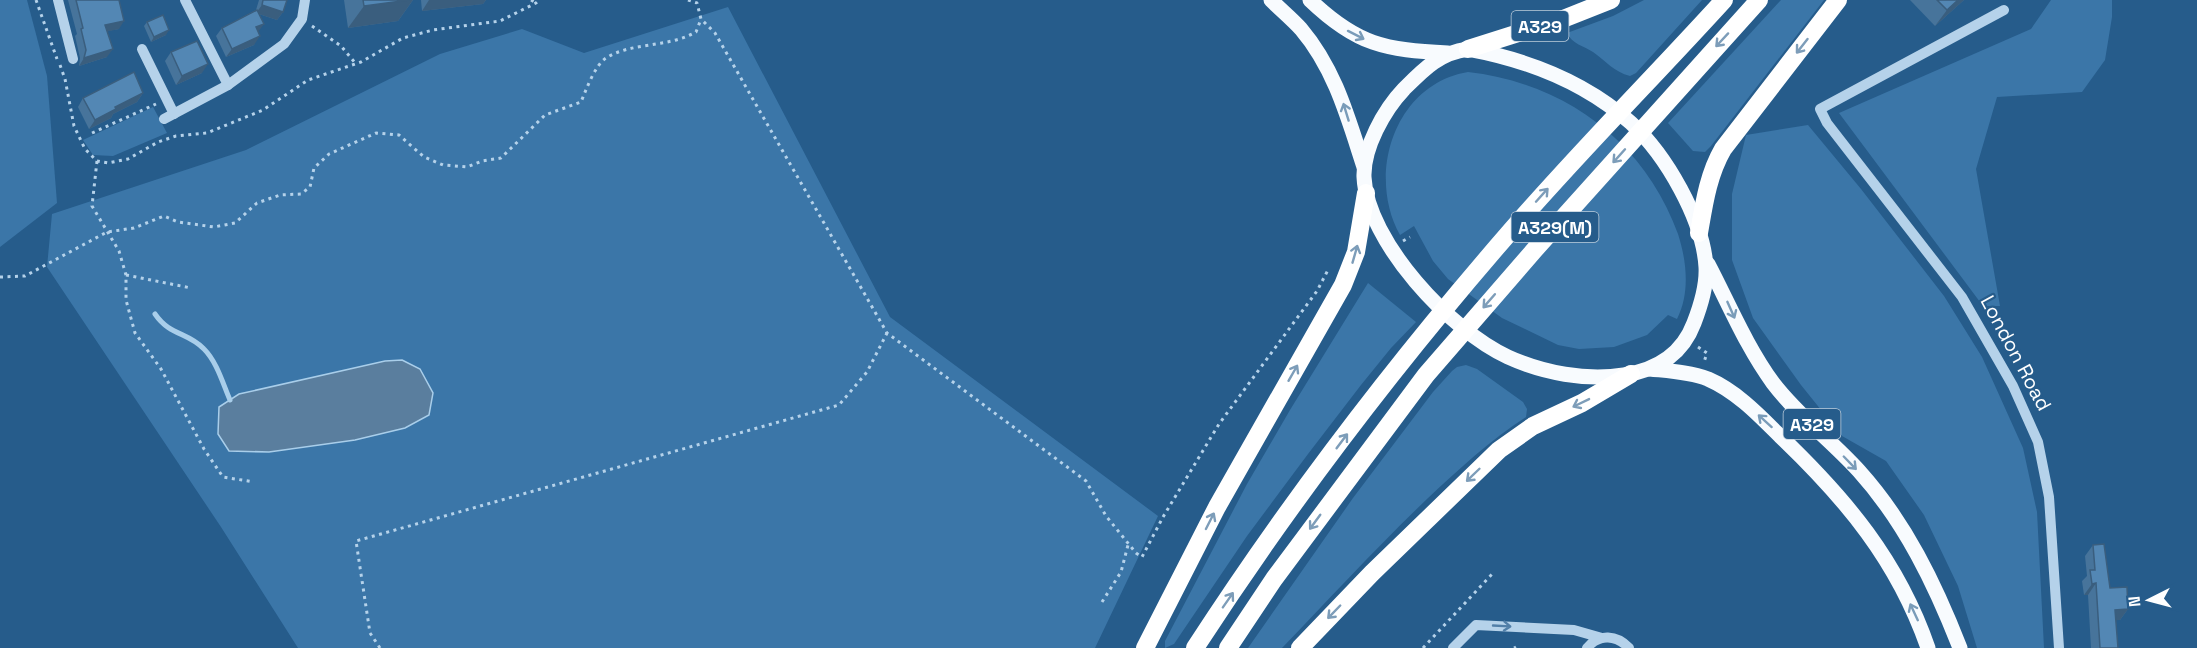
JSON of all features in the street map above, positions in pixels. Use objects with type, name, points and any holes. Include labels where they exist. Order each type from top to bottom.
[{"type":"highway","name":"A329","points":[[1468,49],[1572,16],[1611,0]]},
{"type":"highway","name":"A329(M)","points":[[1195,648],[1288,513],[1411,353],[1508,234],[1724,0]]},
{"type":"highway","name":"A329(M)","points":[[1228,648],[1286,562],[1426,375],[1685,80],[1759,0]]},
{"type":"highway","points":[[1699,233],[1709,182],[1714,165],[1723,149],[1838,0]]},
{"type":"highway","points":[[1145,648],[1217,507],[1343,285],[1356,252],[1366,192]]},
{"type":"highway","points":[[1300,648],[1372,573],[1499,450],[1533,426],[1582,403],[1631,374]]},
{"type":"main road","points":[[1271,0],[1299,27],[1322,58],[1338,88],[1364,167],[1366,192],[1380,227],[1405,268],[1427,295],[1463,330],[1491,348],[1529,365],[1581,376],[1618,376],[1650,369],[1670,358],[1683,345],[1702,300],[1706,278],[1705,258],[1690,210],[1672,175],[1631,123],[1574,83],[1556,75],[1514,59],[1468,49],[1448,53],[1412,51],[1368,41],[1342,28],[1310,0]]},
{"type":"main road","points":[[1364,167],[1380,126],[1400,94],[1429,65],[1448,53]]},
{"type":"main road","name":"A329","points":[[1705,258],[1748,344],[1770,379],[1859,471],[1895,518],[1932,580],[1960,648]]},
{"type":"main road","name":"A329","points":[[1650,369],[1691,375],[1712,381],[1735,395],[1811,465],[1851,509],[1885,556],[1912,607],[1928,648]]},
{"type":"street","points":[[58,0],[73,59]]},
{"type":"street","points":[[185,0],[228,85]]},
{"type":"street","points":[[142,49],[169,116],[228,85],[284,44],[302,19],[305,0]]},
{"type":"street","name":"London Road","points":[[2004,10],[1820,109],[1827,123],[1962,297],[2013,386],[2038,442],[2049,497],[2059,648]]},
{"type":"street","points":[[1453,648],[1476,625],[1574,630],[1602,638],[1614,638],[1622,641],[1629,648]]},
{"type":"street","points":[[1587,648],[1602,638]]},
{"type":"path","points":[[531,0],[536,3]]},
{"type":"path","points":[[688,0],[697,3],[701,19],[715,33],[886,333],[1086,481],[1106,516],[1128,545],[1142,557],[1163,517],[1219,424],[1317,291],[1331,265]]},
{"type":"path","points":[[302,19],[341,46],[356,64]]},
{"type":"path","points":[[0,277],[25,276],[107,232],[134,228],[164,216],[178,222],[214,227],[235,223],[257,202],[280,195],[301,194],[310,187],[314,168],[329,154],[376,133],[399,135],[424,157],[443,165],[467,167],[482,161],[501,158],[545,115],[581,102],[590,81],[605,58],[633,48],[669,43],[685,38],[696,32],[701,19]]},
{"type":"path","points":[[92,133],[157,103],[169,116]]},
{"type":"path","points":[[97,161],[92,206],[119,251],[126,275],[126,300],[135,333],[161,369],[204,449],[223,477],[254,482]]},
{"type":"path","points":[[1403,241],[1410,237]]},
{"type":"path","points":[[126,275],[191,288]]},
{"type":"path","points":[[380,648],[369,633],[356,541],[839,405],[867,372],[886,333]]},
{"type":"path","points":[[1699,348],[1707,353],[1705,359]]},
{"type":"path","points":[[1102,602],[1121,572],[1128,545]]},
{"type":"path","points":[[1423,648],[1494,572]]},
{"type":"shaded area","points":[[0,0],[27,0],[47,76],[57,203],[0,247]]},
{"type":"shaded area","points":[[1644,0],[1702,0],[1636,73],[1630,76],[1615,69],[1575,42],[1567,33],[1613,16]]},
{"type":"shaded area","points":[[1781,0],[1824,0],[1711,146],[1705,152],[1693,151],[1668,123]]},
{"type":"shaded area","points":[[2051,0],[2112,0],[2112,17],[2105,60],[2082,92],[1997,97],[1976,169],[2000,306],[1983,306],[1839,113],[2031,29]]},
{"type":"shaded area","points":[[728,7],[890,317],[1158,516],[1095,648],[298,648],[221,527],[47,267],[52,214],[246,150],[440,54],[522,29],[584,53]]},
{"type":"shaded area","points":[[1468,72],[1504,78],[1537,89],[1568,104],[1597,123],[1623,145],[1645,171],[1663,201],[1678,234],[1683,255],[1686,277],[1684,299],[1677,319],[1668,315],[1647,335],[1614,347],[1579,349],[1558,345],[1502,318],[1448,279],[1433,261],[1414,226],[1400,235],[1390,211],[1386,185],[1387,160],[1394,135],[1405,113],[1422,94],[1443,80]]},
{"type":"shaded area","points":[[153,107],[167,133],[113,156],[93,155],[83,140]]},
{"type":"shaded area","points":[[1808,125],[1944,296],[1982,357],[2023,448],[2037,512],[2044,648],[1977,648],[1958,586],[1924,515],[1886,461],[1842,436],[1801,385],[1753,318],[1732,260],[1732,194],[1746,135]]},
{"type":"shaded area","points":[[1368,283],[1416,322],[1361,385],[1247,536],[1174,644],[1165,648],[1165,641],[1247,484]]},
{"type":"shaded area","points":[[402,360],[420,369],[433,393],[429,415],[405,428],[355,440],[269,452],[229,451],[218,434],[219,407],[239,394],[385,361]]},
{"type":"shaded area","points":[[1466,365],[1477,369],[1523,402],[1527,409],[1526,417],[1487,445],[1427,499],[1282,648],[1248,648],[1353,498],[1433,392],[1452,371]]},
{"type":"building","points":[[76,0],[119,0],[124,21],[105,25],[113,49],[84,58],[86,50],[81,29],[83,28]]},
{"type":"building","points":[[263,0],[287,0],[283,12],[262,5]]},
{"type":"building","points":[[363,0],[409,0],[364,6]]},
{"type":"building","points":[[1937,0],[1958,0],[1947,10]]},
{"type":"building","points":[[257,10],[264,24],[256,27],[260,36],[232,49],[222,28]]},
{"type":"building","points":[[163,15],[169,30],[154,37],[147,22]]},
{"type":"building","points":[[197,41],[208,64],[182,76],[171,52]]},
{"type":"building","points":[[134,72],[143,93],[95,120],[83,98]]},
{"type":"building","points":[[2104,544],[2110,588],[2127,587],[2128,609],[2115,610],[2118,648],[2100,648],[2096,583],[2092,584],[2090,570],[2095,570],[2093,545]]},
{"type":"waterway","points":[[155,314],[167,326],[192,339],[209,354],[230,400]]}]
